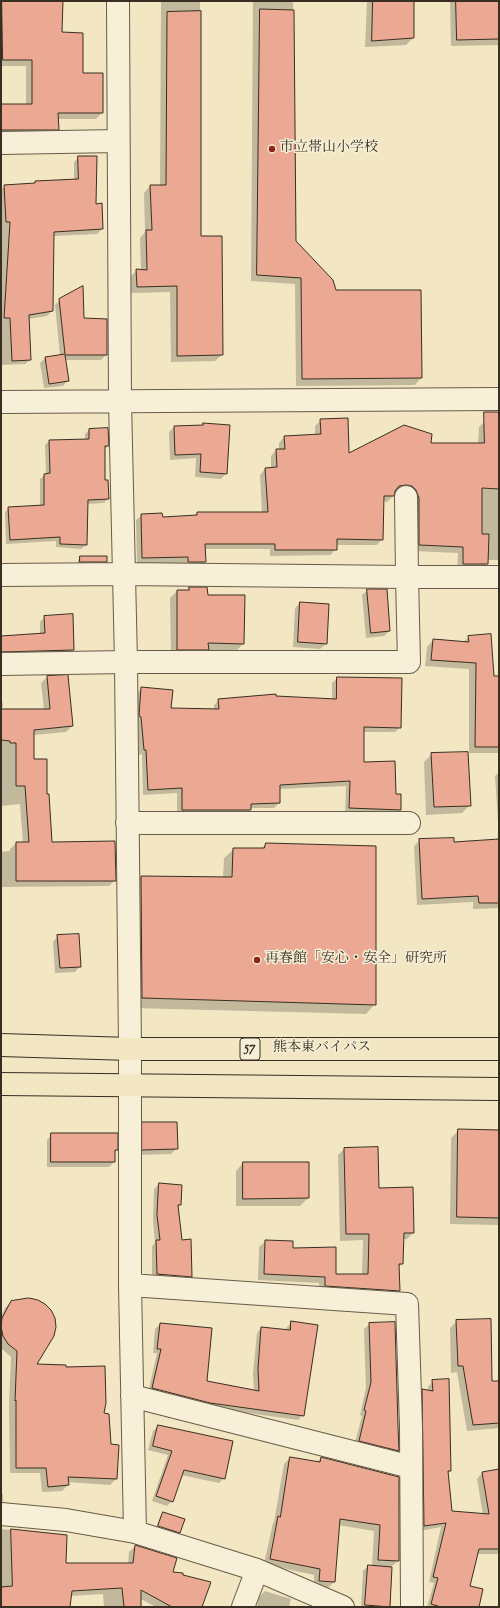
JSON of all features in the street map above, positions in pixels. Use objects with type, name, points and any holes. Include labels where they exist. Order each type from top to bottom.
[{"type":"highway","name":"熊本東バイパス","points":[[1,1045],[130,1049],[499,1049]]},
{"type":"highway","points":[[1,1084],[129,1084],[499,1089]]},
{"type":"street","points":[[118,1],[120,400],[126,662],[130,1049],[130,1284],[134,1532]]},
{"type":"street","points":[[1,143],[118,141]]},
{"type":"street","points":[[1,402],[120,400],[499,400]]},
{"type":"street","points":[[1,664],[126,662],[409,662],[406,497]]},
{"type":"street","points":[[1,575],[124,574],[499,577]]},
{"type":"street","points":[[127,823],[409,822]]},
{"type":"street","points":[[130,1284],[407,1304],[411,1467],[412,1607]]},
{"type":"street","points":[[132,1396],[411,1467]]},
{"type":"street","points":[[1,1514],[66,1520],[134,1532],[256,1570],[343,1607]]},
{"type":"street","points":[[243,1607],[256,1570]]},
{"type":"building","points":[[2,1],[63,1],[62,32],[83,33],[83,73],[103,73],[103,113],[58,113],[59,130],[1,130],[1,104],[32,104],[32,60],[3,60]]},
{"type":"building","points":[[373,1],[414,1],[414,38],[372,41]]},
{"type":"building","points":[[456,1],[499,1],[499,39],[457,40]]},
{"type":"building","points":[[260,9],[294,10],[296,241],[333,280],[336,290],[421,290],[422,378],[302,379],[301,278],[257,275]]},
{"type":"building","points":[[201,11],[201,236],[222,236],[223,355],[177,356],[177,286],[137,287],[136,269],[147,270],[146,230],[152,230],[150,185],[166,185],[167,12]]},
{"type":"building","points":[[78,156],[97,156],[96,204],[102,203],[103,229],[54,232],[53,311],[29,315],[31,360],[12,361],[10,318],[4,318],[10,222],[6,222],[4,185],[35,183],[35,181],[78,179]]},
{"type":"building","points":[[83,286],[84,318],[107,319],[107,355],[65,355],[69,381],[49,384],[45,357],[65,354],[59,299]]},
{"type":"building","points":[[484,412],[499,412],[499,489],[482,488],[482,534],[489,534],[488,564],[463,564],[463,547],[419,545],[419,498],[416,490],[412,486],[406,485],[399,486],[395,491],[394,496],[384,496],[383,540],[337,539],[337,550],[275,550],[275,544],[205,544],[206,562],[188,562],[188,557],[142,558],[141,514],[162,513],[163,517],[197,515],[197,512],[268,512],[265,468],[277,467],[276,449],[285,449],[284,436],[321,434],[320,419],[348,418],[349,453],[404,425],[432,434],[431,443],[484,443]]},
{"type":"building","points":[[203,423],[230,425],[227,474],[200,472],[201,454],[175,455],[174,426],[203,425]]},
{"type":"building","points":[[108,428],[109,446],[105,446],[105,480],[108,480],[109,499],[88,500],[87,545],[60,544],[60,537],[10,540],[8,507],[44,505],[44,474],[50,473],[49,440],[89,439],[89,429]]},
{"type":"building","points":[[80,556],[107,556],[107,562],[80,562]]},
{"type":"building","points":[[189,587],[207,587],[208,595],[245,595],[244,644],[208,643],[209,650],[177,650],[177,590],[189,590]]},
{"type":"building","points":[[367,589],[387,589],[390,631],[371,633]]},
{"type":"building","points":[[300,602],[329,604],[327,644],[298,642]]},
{"type":"building","points":[[73,614],[74,650],[1,652],[1,636],[45,633],[44,616]]},
{"type":"building","points":[[491,634],[494,676],[499,676],[499,747],[475,747],[476,663],[431,660],[433,639],[469,642],[468,636]]},
{"type":"building","points":[[68,675],[73,726],[34,730],[34,759],[47,759],[47,794],[49,794],[52,842],[115,841],[116,881],[16,881],[16,842],[29,842],[25,786],[16,786],[16,743],[1,740],[1,709],[50,709],[47,676]]},
{"type":"building","points":[[337,677],[402,678],[401,728],[364,727],[364,762],[395,761],[396,794],[401,794],[401,810],[349,808],[350,781],[280,785],[280,803],[251,804],[251,810],[182,810],[182,788],[148,790],[146,750],[144,750],[141,717],[139,716],[141,687],[173,690],[171,708],[219,709],[218,699],[276,694],[276,696],[336,699]]},
{"type":"building","points":[[468,752],[471,806],[434,807],[431,753]]},
{"type":"building","points":[[454,838],[454,842],[499,839],[499,903],[479,903],[478,896],[422,899],[419,839]]},
{"type":"building","name":"再春館「安心・安全」研究所","points":[[266,843],[376,846],[376,1005],[142,998],[141,876],[232,877],[233,848],[264,848]]},
{"type":"building","points":[[79,934],[81,967],[60,968],[57,935]]},
{"type":"building","points":[[142,1122],[177,1122],[178,1149],[142,1150]]},
{"type":"building","points":[[458,1129],[499,1130],[499,1218],[457,1217]]},
{"type":"building","points":[[51,1133],[118,1133],[118,1150],[115,1150],[115,1162],[51,1162]]},
{"type":"building","points":[[378,1147],[379,1188],[413,1187],[414,1233],[404,1233],[403,1264],[399,1264],[400,1291],[325,1286],[325,1277],[264,1274],[265,1240],[293,1241],[293,1248],[336,1247],[336,1274],[368,1274],[369,1234],[346,1234],[344,1148]]},
{"type":"building","points":[[243,1162],[309,1162],[309,1198],[243,1199]]},
{"type":"building","points":[[159,1183],[182,1185],[181,1205],[178,1205],[182,1240],[191,1239],[192,1277],[157,1274],[156,1240],[160,1240],[157,1215]]},
{"type":"building","points":[[29,1298],[38,1300],[45,1304],[51,1310],[55,1318],[56,1327],[54,1336],[37,1364],[66,1365],[66,1367],[105,1366],[106,1403],[104,1413],[109,1414],[111,1444],[119,1445],[117,1479],[68,1477],[69,1485],[48,1487],[46,1468],[16,1468],[16,1400],[15,1401],[17,1351],[8,1344],[3,1336],[1,1327],[2,1318],[11,1301]]},
{"type":"building","points":[[491,1319],[492,1381],[499,1381],[499,1423],[473,1425],[463,1366],[458,1366],[456,1320]]},
{"type":"building","points":[[291,1321],[318,1325],[304,1416],[210,1403],[152,1388],[161,1349],[157,1349],[160,1323],[212,1328],[207,1381],[259,1391],[258,1369],[261,1327],[290,1330]]},
{"type":"building","points":[[395,1322],[399,1451],[359,1441],[366,1411],[364,1410],[371,1382],[369,1323]]},
{"type":"building","points":[[449,1379],[451,1471],[448,1471],[452,1511],[489,1514],[482,1472],[499,1469],[499,1549],[479,1549],[470,1586],[483,1589],[479,1607],[441,1607],[431,1604],[438,1578],[433,1577],[446,1523],[424,1526],[422,1389],[433,1391],[432,1380]]},
{"type":"building","points":[[158,1425],[233,1441],[225,1479],[184,1470],[173,1502],[156,1496],[172,1451],[153,1446]]},
{"type":"building","points":[[290,1457],[320,1462],[321,1457],[399,1477],[399,1561],[378,1560],[380,1525],[340,1519],[335,1582],[319,1581],[320,1569],[270,1559],[278,1516],[280,1517]]},
{"type":"building","points":[[163,1512],[185,1519],[180,1533],[158,1526]]},
{"type":"building","points":[[11,1529],[67,1535],[66,1563],[133,1563],[135,1545],[177,1558],[173,1572],[183,1573],[183,1575],[211,1582],[202,1607],[172,1607],[141,1590],[141,1607],[124,1607],[122,1588],[72,1591],[70,1607],[1,1607],[1,1587],[12,1586]]},
{"type":"building","points":[[368,1565],[392,1567],[390,1607],[365,1605]]},
{"type":"place","name":"市立帯山小学校","points":[[272,149]]},
{"type":"place","name":"再春館「安心・安全」研究所","points":[[257,960]]}]
